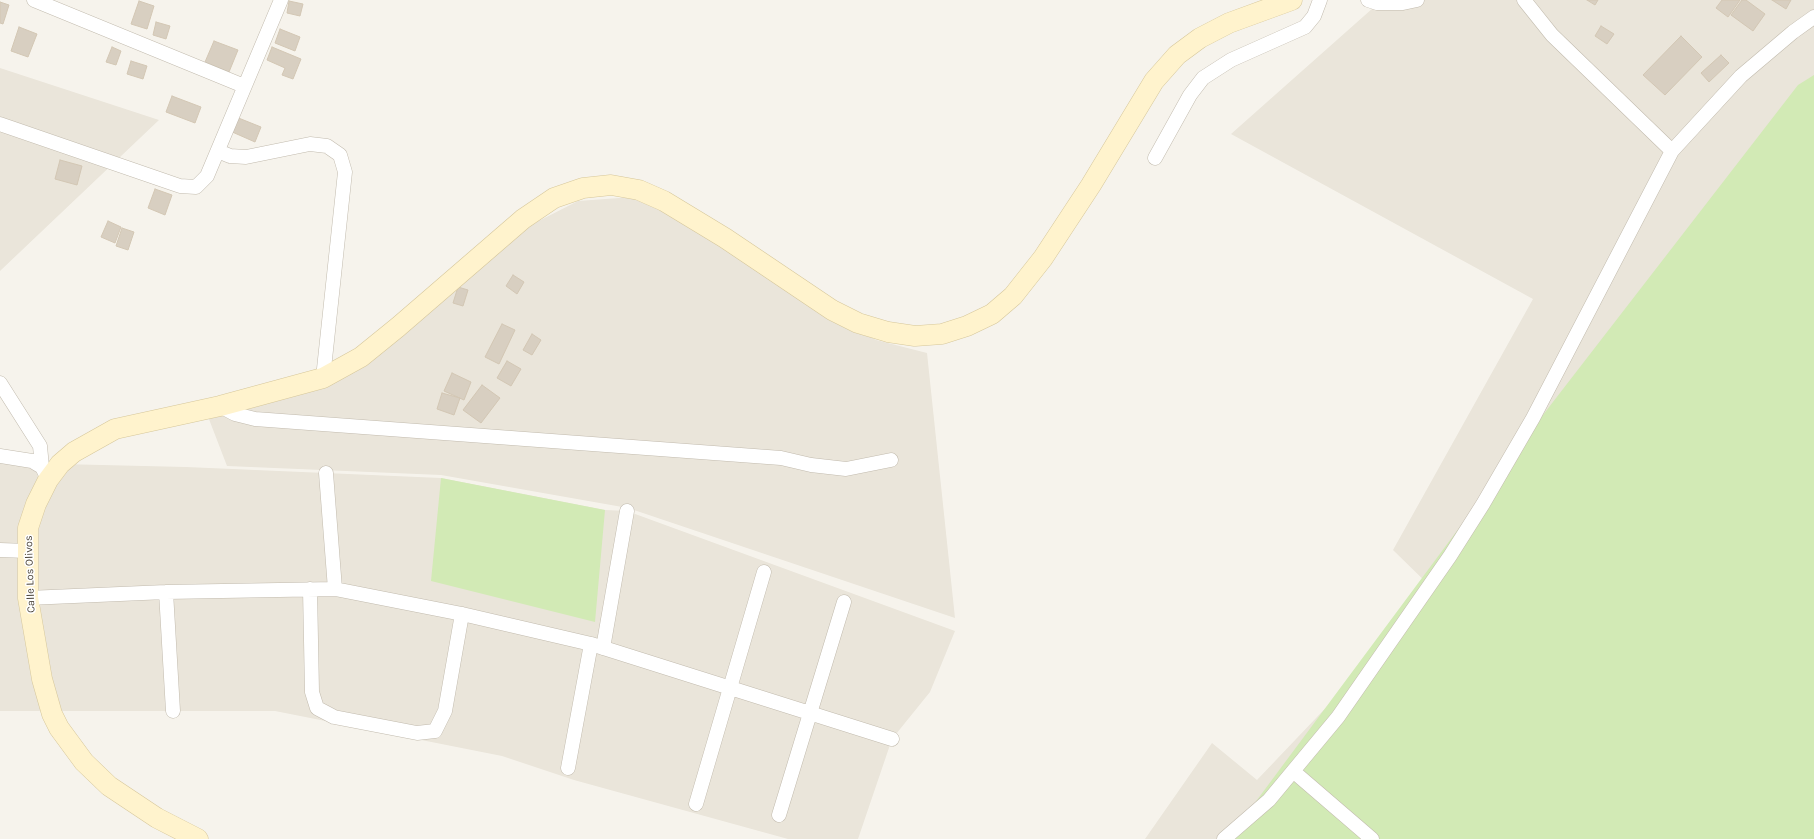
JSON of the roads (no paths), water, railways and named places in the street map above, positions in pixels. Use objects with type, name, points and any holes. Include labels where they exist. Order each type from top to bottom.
[{"type":"street","points":[[34,0],[244,86]]},
{"type":"street","points":[[0,124],[180,186],[196,187],[207,176],[281,0]]},
{"type":"street","name":"Calle Los Olivos","points":[[198,839],[156,818],[109,786],[84,762],[59,728],[42,679],[28,598],[28,528],[45,474],[74,452],[115,429],[220,406],[293,388],[323,378],[361,357],[523,219],[554,198],[583,188],[611,185],[639,190],[664,201],[725,238],[832,310],[858,323],[888,332],[915,336],[942,334],[967,326],[992,314],[1013,296],[1043,258],[1091,185],[1154,81],[1177,55],[1200,38],[1228,23],[1292,0]]},
{"type":"street","points":[[1155,158],[1190,95],[1203,78],[1231,60],[1305,27],[1314,16],[1320,0]]},
{"type":"street","points":[[1368,0],[1377,3],[1403,3],[1417,0]]},
{"type":"street","points":[[1524,0],[1552,35],[1672,152]]},
{"type":"street","points":[[1224,839],[1269,800],[1338,717],[1450,556],[1483,504],[1533,418],[1672,152],[1741,76],[1793,32],[1814,17]]},
{"type":"street","points":[[218,151],[230,156],[246,157],[310,144],[326,146],[340,155],[345,172],[323,378]]},
{"type":"street","points":[[0,383],[40,446],[45,474]]},
{"type":"street","points":[[220,406],[235,414],[255,418],[781,458],[812,465],[846,468],[891,460]]},
{"type":"street","points":[[0,456],[32,461],[45,474]]},
{"type":"street","points":[[326,473],[335,588]]},
{"type":"street","points":[[568,768],[627,511]]},
{"type":"street","points":[[0,550],[27,551]]},
{"type":"street","points":[[696,804],[764,572]]},
{"type":"street","points":[[28,598],[166,592],[310,590],[335,588],[462,614],[597,646],[892,739]]},
{"type":"street","points":[[310,590],[312,692],[317,708],[334,717],[417,733],[435,731],[445,711],[462,614]]},
{"type":"street","points":[[166,592],[173,711]]},
{"type":"street","points":[[778,815],[844,602]]},
{"type":"street","points":[[1293,771],[1372,839]]}]
